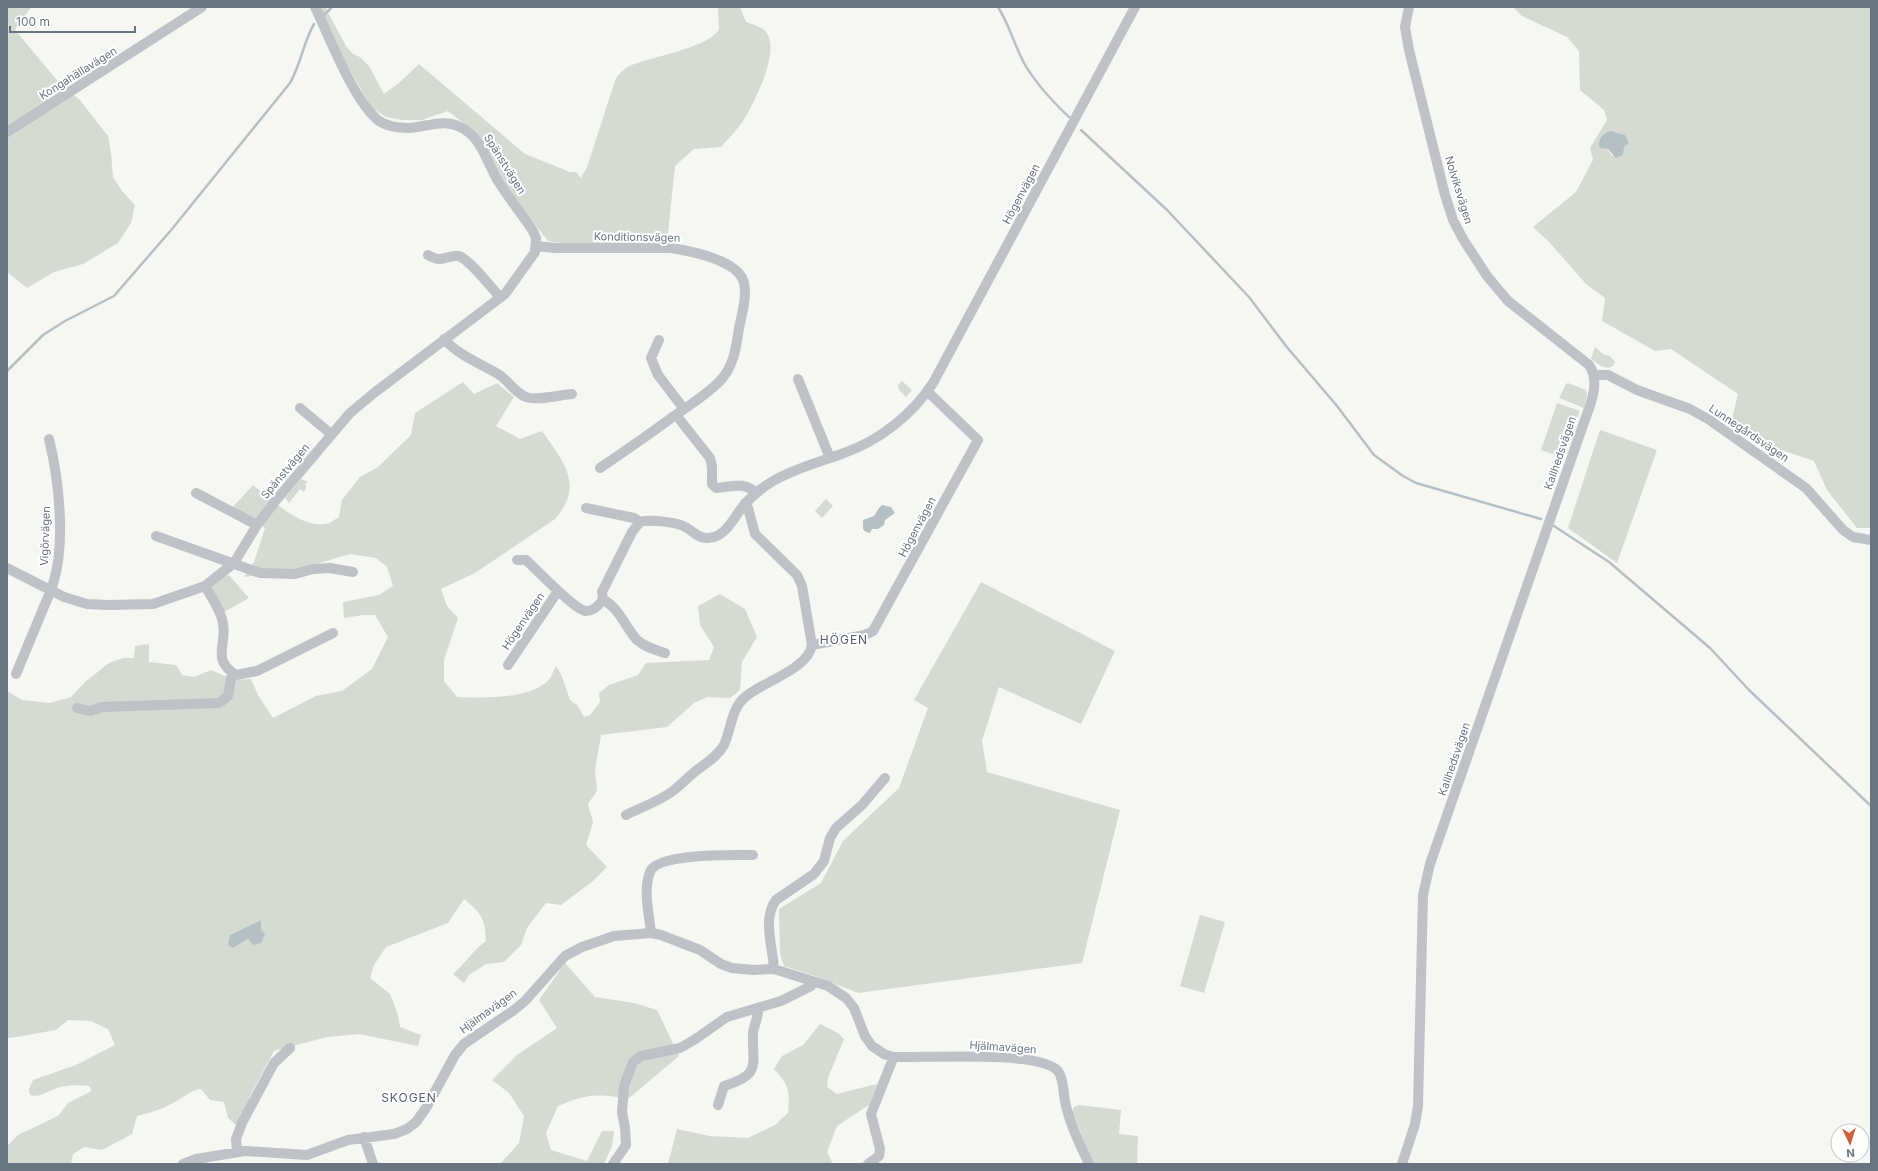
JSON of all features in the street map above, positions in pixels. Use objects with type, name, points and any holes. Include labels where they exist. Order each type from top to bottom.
[{"type":"street","name":"Kongahällavägen","points":[[7,132],[202,7]]},
{"type":"street","name":"Spänstvägen","points":[[7,568],[64,597],[87,604],[153,604],[205,586],[234,563],[257,525],[331,434],[350,413],[507,291],[536,252],[537,246],[533,231],[499,183],[484,152],[472,135],[457,125],[444,122],[415,127],[390,126],[379,120],[371,113],[349,78],[315,7]]},
{"type":"street","name":"Högenvägen","points":[[586,508],[634,518],[640,522],[653,521],[677,524],[686,527],[699,537],[708,538],[719,535],[727,528],[745,503],[756,493],[775,480],[793,471],[864,445],[881,434],[908,412],[928,392],[1135,7]]},
{"type":"street","name":"Nolviksvägen","points":[[1409,7],[1405,27],[1409,50],[1445,194],[1453,220],[1463,239],[1487,276],[1508,301],[1577,354],[1589,365],[1594,375]]},
{"type":"street","name":"Konditionsvägen","points":[[537,246],[554,248],[677,249],[718,260],[731,267],[744,281],[745,294],[734,358],[729,369],[721,380],[684,410],[600,468]]},
{"type":"street","points":[[428,255],[436,260],[458,256],[466,260],[500,297]]},
{"type":"street","points":[[444,339],[449,345],[478,364],[499,375],[515,391],[526,398],[572,394]]},
{"type":"street","points":[[659,340],[651,358],[654,367],[684,410]]},
{"type":"street","name":"Lunnegårdsvägen","points":[[1594,375],[1608,375],[1637,390],[1690,409],[1708,419],[1806,488],[1843,530],[1853,536],[1871,540]]},
{"type":"street","name":"Kallhedsvägen","points":[[1402,1164],[1415,1124],[1418,1106],[1422,925],[1426,882],[1433,856],[1590,404],[1595,382],[1594,375]]},
{"type":"street","points":[[798,379],[830,458]]},
{"type":"street","name":"Högenvägen","points":[[812,645],[865,635],[873,631],[978,440],[928,392]]},
{"type":"street","points":[[300,408],[331,434]]},
{"type":"street","points":[[680,420],[710,458],[712,466],[712,484],[714,487],[723,488],[740,485],[747,487],[756,493]]},
{"type":"street","name":"Vigörvägen","points":[[16,674],[51,591],[57,567],[59,535],[57,480],[49,439]]},
{"type":"street","points":[[196,493],[257,525]]},
{"type":"street","points":[[626,815],[669,794],[708,763],[723,745],[734,713],[744,697],[797,665],[807,657],[812,645],[802,586],[797,576],[755,534],[748,508],[745,503]]},
{"type":"street","points":[[640,522],[632,532],[602,592],[603,600],[611,604],[637,640],[646,647],[665,653]]},
{"type":"street","points":[[156,536],[234,563],[248,570],[276,575],[295,574],[314,569],[330,568],[353,572]]},
{"type":"street","name":"Högenvägen","points":[[517,560],[526,560],[558,591],[585,611],[592,610],[603,600]]},
{"type":"street","points":[[205,586],[221,616],[223,623],[222,662],[236,675],[257,671],[333,633]]},
{"type":"street","name":"Högenvägen","points":[[508,664],[558,591]]},
{"type":"street","points":[[77,708],[90,711],[102,707],[219,703],[228,696],[232,672]]},
{"type":"street","points":[[774,969],[769,924],[772,906],[776,900],[814,874],[824,861],[830,838],[836,828],[862,805],[884,778]]},
{"type":"street","points":[[651,933],[647,882],[650,870],[656,864],[672,859],[753,855]]},
{"type":"street","name":"Hjälmavägen","points":[[182,1164],[196,1159],[237,1152],[260,1152],[297,1160],[348,1140],[394,1134],[407,1129],[416,1122],[429,1103],[460,1048],[470,1038],[514,1010],[525,1001],[565,956],[582,947],[610,937],[651,933],[690,946],[732,968],[753,970],[774,969],[828,986],[846,998],[854,1008],[869,1043],[884,1054],[892,1057],[1004,1058],[1040,1062],[1053,1067],[1060,1074],[1069,1118],[1089,1164]]},
{"type":"street","points":[[614,1164],[626,1146],[626,1128],[622,1112],[624,1086],[633,1062],[642,1056],[680,1048],[727,1017],[758,1008],[805,990],[811,986],[812,982]]},
{"type":"street","points":[[718,1105],[724,1086],[740,1081],[752,1070],[754,1063],[753,1032],[758,1008]]},
{"type":"street","points":[[237,1152],[236,1140],[242,1123],[274,1063],[290,1048]]},
{"type":"street","points":[[868,1164],[878,1156],[880,1150],[871,1114],[892,1057]]},
{"type":"street","points":[[364,1137],[373,1164]]},
{"type":"shaded area","points":[[7,7],[31,7],[15,30],[61,85],[79,99],[108,136],[113,177],[122,191],[135,205],[131,223],[118,243],[83,264],[54,272],[27,288],[7,272]]},
{"type":"shaded area","points":[[320,7],[325,7],[346,46],[353,54],[360,57],[369,66],[384,94],[400,82],[419,64],[525,154],[570,172],[576,172],[581,178],[587,167],[616,78],[627,67],[689,48],[711,37],[719,30],[718,7],[740,7],[746,22],[763,29],[769,37],[771,48],[769,61],[760,89],[748,113],[738,128],[721,147],[694,149],[675,166],[667,243],[561,243],[548,241],[506,187],[470,128],[448,111],[422,120],[402,120],[386,117],[372,108],[342,57]]},
{"type":"shaded area","points":[[1513,7],[1871,7],[1871,528],[1857,528],[1827,490],[1814,461],[1773,447],[1731,423],[1738,394],[1671,349],[1655,351],[1602,321],[1605,298],[1586,284],[1550,243],[1533,227],[1576,192],[1593,160],[1590,148],[1607,120],[1604,110],[1580,90],[1579,51],[1567,37],[1522,16]],"holes":[[[1615,132],[1622,134],[1625,145],[1612,156],[1608,149],[1598,141]]]},
{"type":"shaded area","points":[[1611,131],[1625,135],[1629,143],[1624,147],[1623,155],[1616,158],[1608,149],[1600,148],[1599,145],[1601,138]]},
{"type":"shaded area","points":[[1595,347],[1603,354],[1610,356],[1615,362],[1613,366],[1608,368],[1601,366],[1591,359]]},
{"type":"shaded area","points":[[902,381],[912,390],[906,397],[899,390],[898,385]]},
{"type":"shaded area","points":[[463,382],[474,394],[497,383],[514,397],[496,426],[520,439],[542,431],[563,463],[568,474],[570,484],[569,495],[564,507],[555,519],[475,573],[441,589],[447,606],[458,618],[444,660],[444,681],[457,697],[478,698],[514,695],[536,689],[548,681],[556,666],[561,674],[570,700],[577,705],[584,717],[590,715],[600,702],[599,693],[609,685],[638,675],[646,663],[709,660],[714,647],[700,625],[698,606],[720,594],[745,609],[757,637],[742,662],[740,690],[730,698],[707,697],[694,703],[667,727],[601,735],[595,770],[597,791],[588,804],[593,822],[586,845],[607,867],[593,881],[561,905],[546,903],[527,928],[521,945],[504,962],[486,964],[469,975],[464,983],[453,974],[486,941],[485,927],[479,913],[464,899],[448,923],[386,947],[374,965],[370,978],[390,994],[398,1015],[400,1027],[421,1035],[418,1046],[359,1034],[327,1037],[274,1051],[249,1098],[249,1104],[236,1125],[228,1118],[224,1102],[210,1100],[201,1089],[190,1093],[165,1107],[137,1116],[132,1134],[102,1150],[84,1147],[73,1154],[71,1164],[7,1164],[7,1146],[18,1135],[58,1116],[68,1103],[90,1092],[91,1089],[89,1086],[67,1086],[34,1096],[30,1095],[29,1089],[33,1080],[76,1065],[115,1045],[108,1029],[91,1021],[68,1020],[56,1030],[10,1038],[7,1037],[7,691],[22,700],[50,703],[71,697],[85,682],[109,663],[123,658],[134,658],[135,646],[149,644],[149,662],[176,665],[182,675],[194,677],[211,670],[234,680],[251,679],[258,695],[273,718],[316,696],[342,691],[372,669],[388,637],[375,615],[344,618],[343,602],[379,595],[393,586],[387,567],[376,558],[350,554],[296,570],[244,577],[254,562],[265,528],[233,507],[253,485],[277,505],[296,517],[315,524],[327,524],[331,522],[339,517],[342,500],[360,477],[378,467],[411,435],[415,413]],"holes":[[[261,920],[261,930],[254,945],[248,939],[233,948],[230,935]]]},
{"type":"shaded area","points":[[1568,383],[1586,390],[1587,395],[1584,408],[1559,398],[1566,384]]},
{"type":"shaded area","points":[[1557,403],[1580,411],[1564,458],[1541,450]]},
{"type":"shaded area","points":[[1600,430],[1657,450],[1617,563],[1568,528]]},
{"type":"shaded area","points":[[301,479],[308,482],[305,484],[306,488],[304,492],[300,489],[289,503],[285,498]]},
{"type":"shaded area","points":[[826,499],[833,506],[822,518],[815,511]]},
{"type":"shaded area","points":[[882,505],[891,507],[895,513],[885,520],[884,525],[878,529],[872,529],[870,533],[866,532],[863,529],[863,520],[874,516]]},
{"type":"shaded area","points":[[229,575],[249,598],[224,612],[212,591],[212,587],[224,577]]},
{"type":"shaded area","points":[[981,582],[1115,651],[1081,724],[999,687],[982,741],[987,772],[1120,810],[1082,963],[858,993],[784,966],[780,954],[779,909],[821,883],[843,841],[899,788],[928,708],[914,700]]},
{"type":"shaded area","points":[[1200,915],[1225,922],[1204,993],[1180,986]]},
{"type":"shaded area","points":[[261,920],[261,930],[265,934],[261,943],[253,945],[248,939],[233,948],[228,945],[230,935]]},
{"type":"shaded area","points":[[565,963],[595,997],[634,1003],[657,1010],[679,1056],[628,1099],[600,1095],[577,1099],[558,1106],[546,1133],[551,1150],[587,1161],[602,1131],[614,1131],[612,1146],[604,1164],[500,1164],[519,1143],[524,1116],[509,1093],[492,1080],[517,1055],[557,1028],[539,1000]]},
{"type":"shaded area","points":[[820,1024],[838,1033],[844,1039],[828,1078],[827,1087],[837,1094],[877,1084],[869,1105],[837,1126],[827,1152],[833,1164],[668,1164],[677,1129],[710,1136],[748,1138],[775,1125],[788,1113],[789,1098],[786,1084],[774,1069],[782,1056],[803,1045]]},
{"type":"shaded area","points":[[1079,1105],[1121,1110],[1119,1134],[1138,1136],[1137,1164],[1094,1164],[1072,1112],[1074,1107]]},
{"type":"waterway","points":[[324,15],[332,7]]},
{"type":"waterway","points":[[998,7],[1020,56],[1029,71],[1044,92],[1069,117]]},
{"type":"waterway","points":[[7,371],[43,335],[65,321],[114,296],[172,229],[290,83],[314,24]]},
{"type":"waterway","points":[[1081,130],[1167,210],[1249,297],[1286,346],[1337,406],[1374,455],[1403,476],[1416,483],[1541,519]]},
{"type":"waterway","points":[[1554,526],[1609,562],[1710,648],[1749,690],[1871,806]]},
{"type":"district","name":"HÖGEN","points":[[844,639]]},
{"type":"district","name":"SKOGEN","points":[[409,1097]]}]
